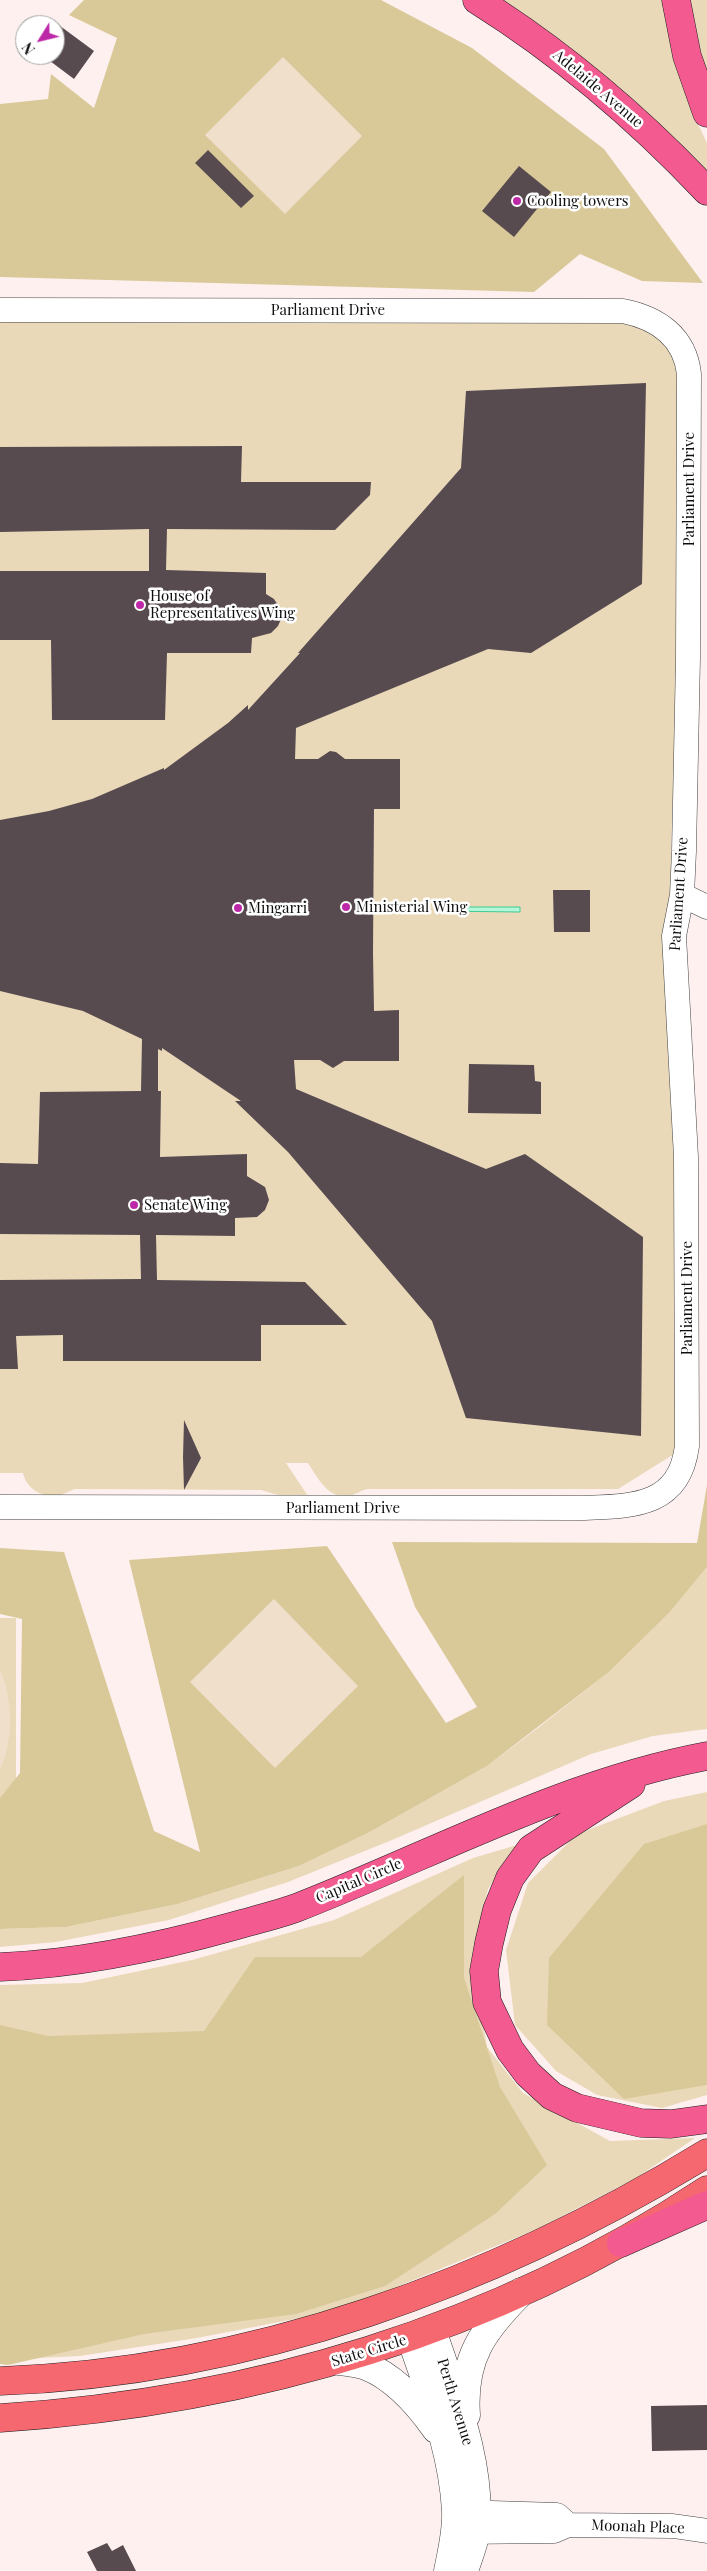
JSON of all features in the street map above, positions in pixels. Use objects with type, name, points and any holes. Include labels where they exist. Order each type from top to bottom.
[{"type":"highway","name":"Adelaide Avenue","points":[[477,0],[566,60],[617,102],[666,148],[707,191]]},
{"type":"highway","points":[[676,0],[687,56],[707,113]]},
{"type":"highway","name":"Capital Circle","points":[[0,1967],[28,1966],[155,1946],[294,1908],[488,1826],[661,1765],[707,1756]]},
{"type":"highway","points":[[661,1765],[531,1849],[510,1878],[497,1910],[484,1971],[487,2002],[510,2050],[528,2074],[552,2096],[577,2108],[641,2123],[672,2124],[707,2119]]},
{"type":"highway","points":[[621,2243],[707,2205]]},
{"type":"main road","points":[[0,2381],[106,2372],[185,2359],[276,2339],[410,2298],[473,2274],[565,2233],[616,2207],[707,2153]]},
{"type":"main road","name":"State Circle","points":[[0,2418],[64,2414],[151,2403],[252,2383],[339,2361],[421,2334],[521,2292],[621,2243],[707,2190]]},
{"type":"main road","name":"Perth Avenue","points":[[410,2298],[421,2334]]},
{"type":"street","name":"Parliament Drive","points":[[0,310],[623,311],[645,316],[669,331],[684,352],[689,374],[688,658],[682,895],[674,936],[686,1157],[687,1446],[680,1472],[667,1489],[646,1502],[632,1506],[581,1508],[0,1507]]},
{"type":"street","points":[[682,895],[707,907]]},
{"type":"street","points":[[457,2442],[471,2361],[486,2329],[521,2292]]},
{"type":"street","name":"Perth Avenue","points":[[421,2334],[457,2442],[466,2522],[464,2571]]},
{"type":"street","points":[[339,2361],[365,2365],[382,2375],[457,2442]]},
{"type":"street","name":"Perth Avenue","points":[[448,2571],[466,2522]]},
{"type":"street","name":"Moonah Place","points":[[466,2522],[554,2531],[568,2525],[672,2526],[707,2531]]},
{"type":"shaded area","points":[[84,0],[381,0],[472,48],[604,149],[703,283],[642,281],[580,254],[534,292],[0,277],[0,104],[48,99],[51,74],[94,108],[117,38],[69,15]]},
{"type":"shaded area","points":[[500,0],[663,0],[696,120],[707,143],[707,173],[653,118],[596,69]]},
{"type":"shaded area","points":[[688,0],[707,0],[707,81]]},
{"type":"shaded area","points":[[283,57],[362,136],[285,214],[205,135]]},
{"type":"shaded area","points":[[0,310],[645,316],[689,374],[671,850],[687,1446],[618,1489],[367,1489],[351,1495],[341,1496],[329,1491],[324,1486],[308,1463],[286,1463],[308,1496],[285,1497],[261,1490],[76,1489],[51,1496],[40,1494],[31,1487],[23,1473],[0,1473]]},
{"type":"shaded area","points":[[436,907],[520,907],[520,912],[436,911]]},
{"type":"shaded area","points":[[707,1485],[707,1567],[670,1612],[609,1672],[487,1766],[368,1833],[299,1866],[178,1904],[66,1927],[0,1929],[0,1798],[20,1773],[22,1619],[0,1614],[0,1548],[64,1552],[154,1831],[200,1852],[129,1560],[327,1546],[446,1723],[477,1707],[415,1607],[392,1542],[697,1543]]},
{"type":"shaded area","points":[[707,1567],[707,1729],[653,1736],[591,1754],[392,1840],[288,1882],[169,1920],[56,1942],[0,1947],[0,1929],[66,1927],[178,1904],[299,1866],[368,1833],[487,1766],[539,1727],[609,1672],[670,1612]]},
{"type":"shaded area","points":[[274,1599],[358,1686],[275,1768],[190,1682]]},
{"type":"shaded area","points":[[0,1618],[16,1618],[16,1820],[0,1820]]},
{"type":"shaded area","points":[[0,1670],[7,1693],[10,1733],[5,1758],[0,1769]]},
{"type":"shaded area","points":[[707,1792],[707,2095],[662,2108],[597,2095],[556,2071],[515,2025],[506,1950],[528,1883],[577,1834],[664,1801]]},
{"type":"shaded area","points":[[707,1824],[707,2085],[624,2099],[547,2025],[549,1958],[644,1844]]},
{"type":"shaded area","points":[[517,1845],[488,1889],[472,1959],[487,2047],[523,2093],[610,2141],[695,2138],[636,2178],[537,2229],[341,2310],[197,2338],[80,2356],[0,2360],[0,1985],[82,1983],[192,1960],[334,1920],[473,1858]]},
{"type":"shaded area","points":[[464,1875],[464,1978],[500,2087],[547,2165],[495,2214],[385,2286],[296,2314],[144,2334],[8,2365],[0,2364],[0,2025],[48,2036],[204,2031],[255,1957],[361,1957]]},
{"type":"building","points":[[65,30],[94,51],[74,79],[55,65],[65,65]]},
{"type":"building","points":[[208,150],[254,196],[241,208],[195,163]]},
{"type":"building","name":"Cooling towers","points":[[519,166],[551,192],[514,237],[482,211]]},
{"type":"building","points":[[646,383],[642,584],[531,653],[488,649],[296,728],[295,759],[318,759],[330,751],[336,752],[345,759],[400,759],[400,809],[374,809],[373,953],[374,1011],[399,1010],[399,1061],[344,1061],[333,1068],[320,1060],[294,1060],[296,1089],[486,1169],[525,1154],[643,1237],[641,1436],[466,1418],[432,1321],[288,1152],[235,1101],[241,1101],[162,1048],[162,1051],[158,1049],[158,1091],[161,1091],[160,1157],[247,1154],[247,1176],[265,1187],[269,1200],[265,1210],[257,1217],[235,1218],[235,1236],[156,1235],[157,1280],[305,1282],[347,1325],[261,1325],[261,1361],[63,1361],[63,1335],[16,1336],[18,1369],[0,1369],[0,1280],[141,1279],[140,1235],[0,1234],[0,1163],[38,1164],[40,1092],[141,1091],[142,1039],[83,1011],[0,991],[0,820],[49,811],[92,799],[164,768],[164,770],[228,723],[248,705],[248,710],[461,468],[466,391]]},
{"type":"building","name":"House of Representatives Wing","points":[[242,446],[241,482],[371,482],[370,495],[335,530],[167,529],[166,570],[266,573],[266,594],[274,599],[281,610],[282,617],[278,626],[271,633],[252,638],[251,653],[167,653],[165,720],[52,720],[51,640],[0,640],[0,571],[149,571],[149,529],[0,532],[0,447]]},
{"type":"building","points":[[553,890],[590,890],[590,932],[554,932]]},
{"type":"building","points":[[469,1064],[534,1065],[535,1081],[541,1082],[541,1114],[468,1113]]},
{"type":"building","points":[[184,1420],[201,1458],[184,1490],[183,1457]]},
{"type":"building","points":[[707,2405],[707,2450],[652,2451],[651,2406]]},
{"type":"building","points":[[107,2543],[112,2551],[123,2545],[136,2571],[97,2571],[87,2552]]},
{"type":"place","name":"Cooling towers","points":[[517,201]]},
{"type":"place","name":"House of Representatives Wing","points":[[140,605]]},
{"type":"place","name":"Ministerial Wing","points":[[346,907]]},
{"type":"place","name":"Mingarri","points":[[238,908]]},
{"type":"place","name":"Senate Wing","points":[[134,1205]]}]
